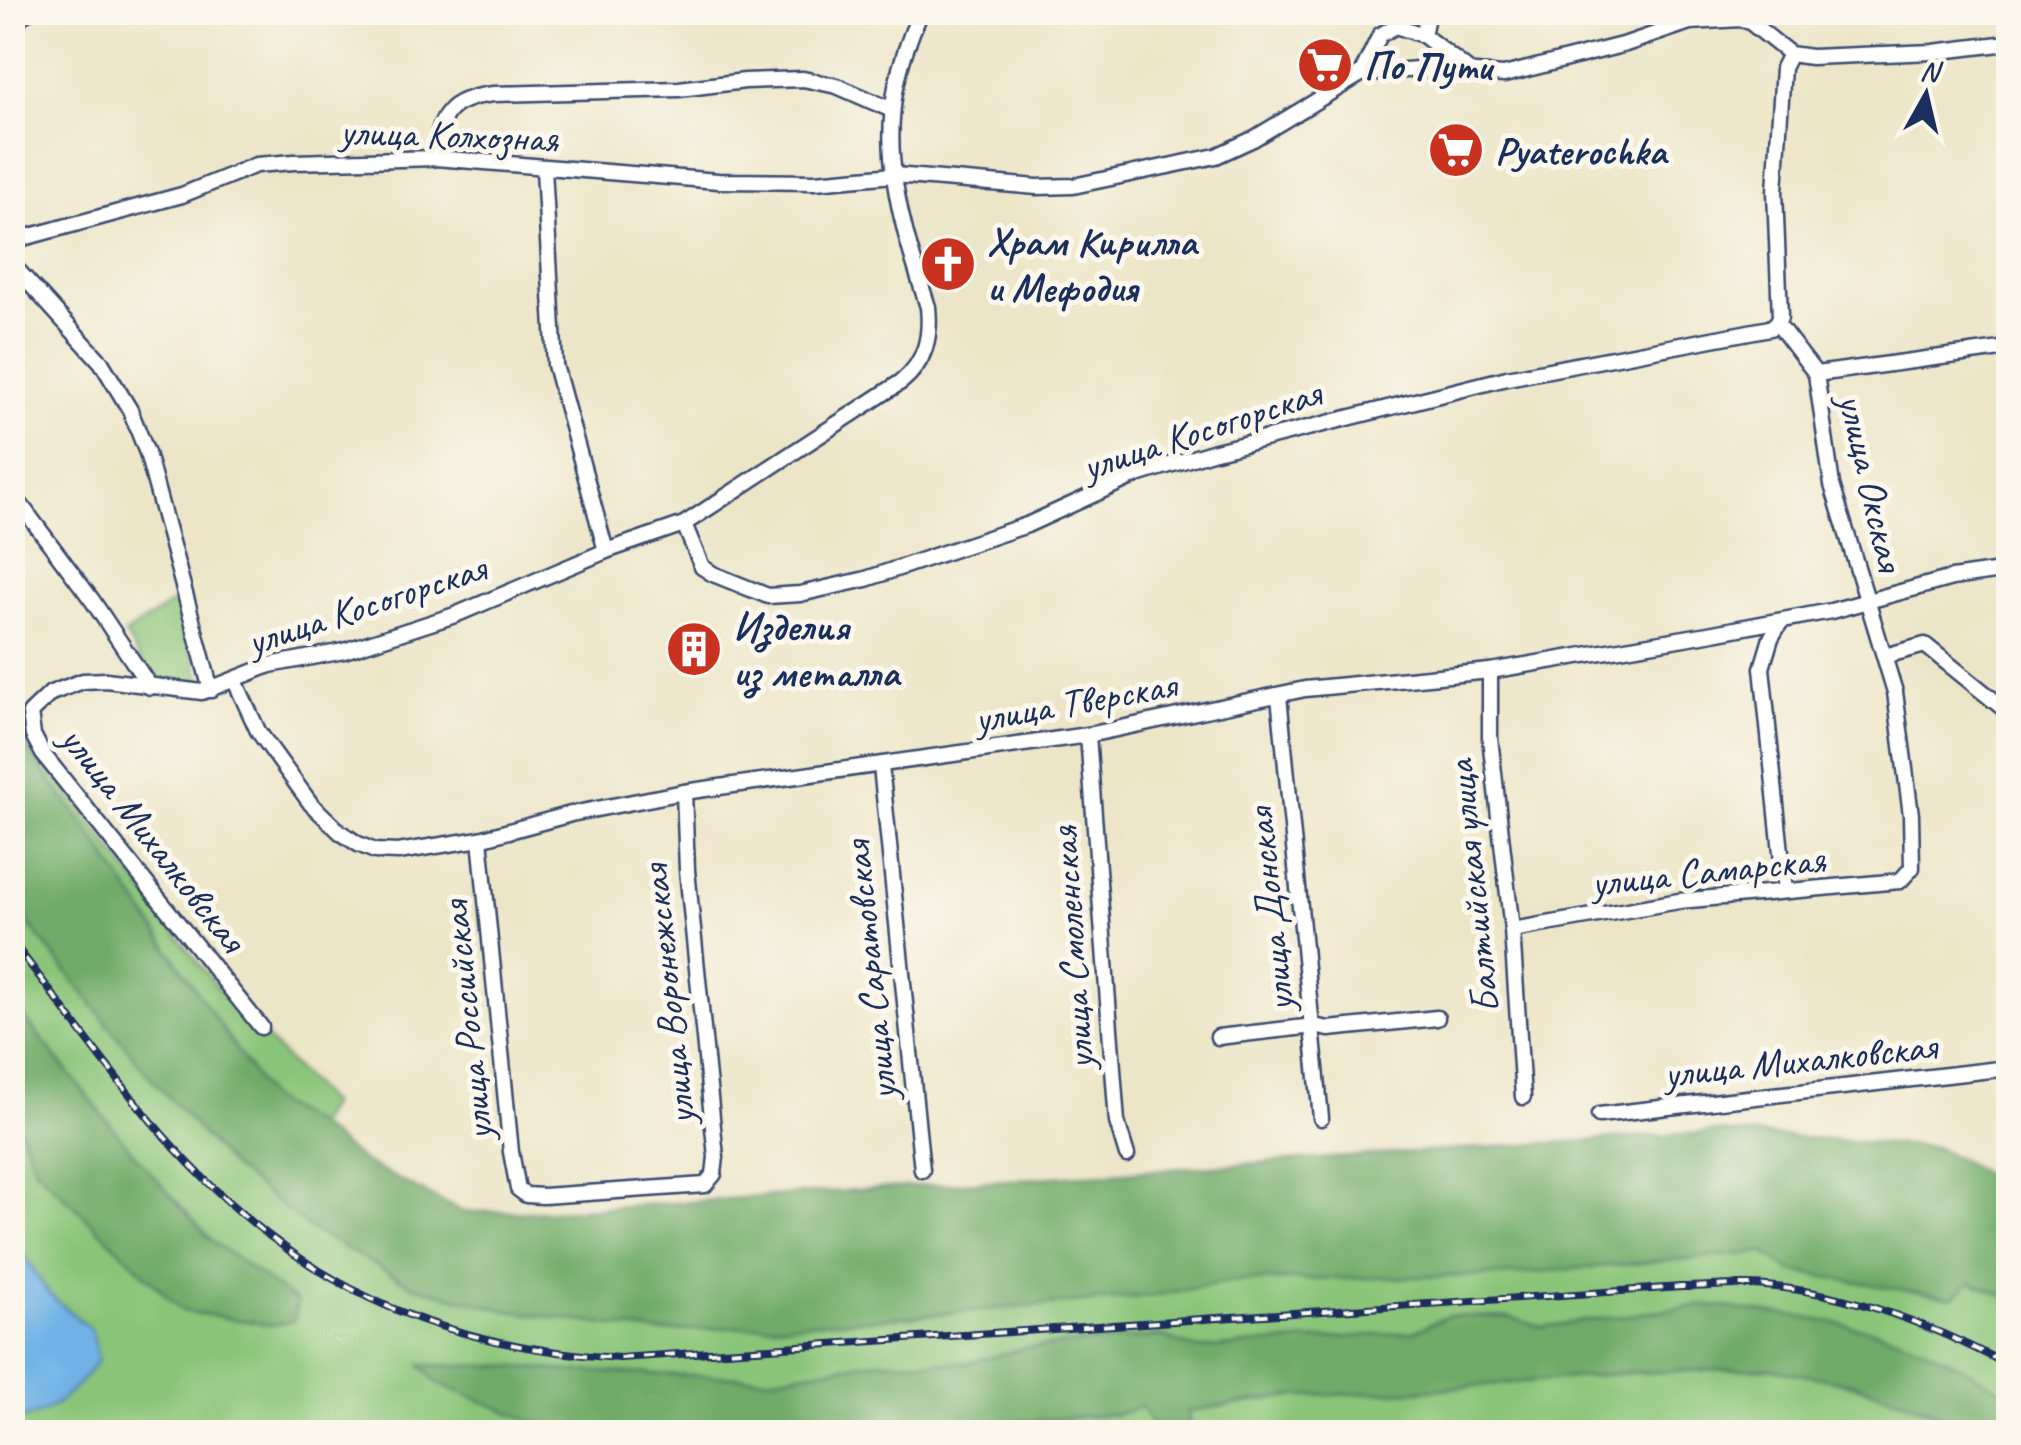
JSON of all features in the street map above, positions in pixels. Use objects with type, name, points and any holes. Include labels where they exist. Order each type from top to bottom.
[{"type":"street","points":[[12,23],[28,12]]},
{"type":"street","points":[[894,175],[889,142],[895,80],[921,12]]},
{"type":"street","points":[[1476,75],[1426,25],[1382,26],[1360,74],[1417,69],[1476,75],[1517,72],[1626,44],[1683,24],[1741,16],[1790,54],[1871,56],[2008,44]]},
{"type":"street","points":[[1777,323],[1780,317],[1775,192],[1783,68],[1790,54]]},
{"type":"street","name":"улица Колхозная","points":[[12,240],[182,195],[256,165],[436,158],[642,177],[786,182],[894,175],[1060,187],[1216,156],[1253,139],[1360,74]]},
{"type":"street","points":[[436,158],[437,139],[450,108],[464,100],[493,94],[679,90],[745,81],[803,79],[838,86],[892,110]]},
{"type":"street","points":[[544,169],[556,365],[606,551]]},
{"type":"street","name":"улица Косогорская","points":[[235,682],[270,665],[344,651],[455,615],[606,551],[684,524],[908,376],[926,348],[928,306],[894,175]]},
{"type":"street","points":[[12,264],[101,362],[130,410],[147,453],[211,690]]},
{"type":"street","name":"улица Окская","points":[[1777,323],[1816,374],[1832,485],[1894,692],[1911,816],[1909,874]]},
{"type":"street","name":"улица Косогорская","points":[[684,524],[702,566],[713,574],[761,594],[800,594],[866,579],[1027,525],[1134,476],[1212,452],[1508,378],[1770,328],[1777,323]]},
{"type":"street","points":[[1816,374],[2008,348]]},
{"type":"street","points":[[12,493],[92,600],[150,688]]},
{"type":"street","name":"улица Тверская","points":[[235,682],[249,716],[312,804],[345,836],[366,848],[385,852],[480,840],[571,814],[684,792],[1088,735],[1305,689],[1490,671],[1781,621],[1952,578],[2008,570]]},
{"type":"street","points":[[1781,621],[1762,668],[1784,891]]},
{"type":"street","points":[[1885,656],[1925,645],[2008,712]]},
{"type":"street","name":"Балтийская улица","points":[[1490,671],[1490,738],[1512,930],[1523,1097]]},
{"type":"street","name":"улица Михалковская","points":[[235,682],[194,692],[98,680],[65,686],[46,696],[30,713],[33,735],[42,754],[261,1027]]},
{"type":"street","name":"улица Донская","points":[[1280,696],[1321,1118]]},
{"type":"street","name":"улица Смоленская","points":[[1088,735],[1117,1122],[1127,1155]]},
{"type":"street","name":"улица Саратовская","points":[[882,766],[922,1170]]},
{"type":"street","name":"улица Воронежская","points":[[522,1194],[543,1196],[702,1185],[712,1178],[716,1162],[686,870],[684,792]]},
{"type":"street","name":"улица Российская","points":[[480,840],[511,1152],[517,1187],[522,1194]]},
{"type":"street","name":"улица Самарская","points":[[1512,930],[1644,905],[1900,881],[1909,874]]},
{"type":"street","points":[[1218,1037],[1437,1018]]},
{"type":"street","name":"улица Михалковская","points":[[1599,1114],[2008,1068]]},
{"type":"green space","points":[[179,599],[201,682],[152,680],[125,634]]},
{"type":"green space","points":[[13,719],[219,990],[330,1104],[317,1126],[269,1098],[95,840],[13,730]]},
{"type":"green space","points":[[13,730],[95,840],[269,1098],[317,1126],[364,1162],[463,1212],[553,1211],[1715,1132],[1935,1147],[2008,1185],[1992,1215],[2008,1221],[2008,1297],[1970,1282],[1953,1298],[1791,1271],[1764,1252],[1504,1275],[1233,1281],[1151,1296],[656,1332],[504,1310],[413,1286],[309,1228],[231,1166],[146,1072],[13,904]]},
{"type":"green space","points":[[13,904],[146,1072],[309,1228],[413,1286],[504,1310],[656,1332],[1151,1296],[1233,1281],[1504,1275],[1764,1252],[1791,1271],[1970,1281],[2008,1297],[2008,1394],[1945,1358],[1883,1334],[1703,1305],[1541,1327],[1508,1317],[1449,1316],[1413,1332],[1197,1349],[1160,1336],[1026,1348],[967,1363],[880,1361],[768,1378],[422,1366],[531,1421],[576,1432],[13,1432],[13,1417],[27,1417],[40,1411],[61,1387],[91,1330],[49,1294],[13,1238],[12,1111],[35,1168],[183,1311],[272,1325],[297,1302],[212,1241],[134,1154],[13,1003]]},
{"type":"green space","points":[[12,1003],[134,1154],[212,1241],[297,1302],[294,1321],[272,1325],[183,1311],[35,1168],[13,1110]]},
{"type":"green space","points":[[1703,1305],[1838,1323],[1915,1344],[2008,1394],[2008,1432],[1965,1432],[1935,1411],[1859,1385],[1768,1368],[1629,1373],[1413,1391],[1292,1396],[1188,1411],[1190,1432],[1156,1432],[1142,1407],[1116,1414],[1030,1421],[778,1432],[576,1432],[531,1421],[437,1383],[421,1365],[768,1378],[880,1361],[967,1363],[1026,1348],[1160,1336],[1197,1349],[1413,1332],[1448,1316],[1508,1317],[1542,1327]]},
{"type":"green space","points":[[1768,1368],[1845,1383],[1895,1398],[1965,1432],[1190,1432],[1188,1411],[1292,1396],[1413,1391],[1629,1373]]},
{"type":"green space","points":[[1143,1406],[1156,1432],[778,1432],[1030,1421],[1116,1414]]},
{"type":"water","points":[[13,1238],[49,1294],[91,1330],[98,1360],[61,1400],[25,1417],[13,1417]]},
{"type":"railway","points":[[12,941],[162,1134],[261,1229],[312,1266],[367,1297],[424,1321],[485,1339],[620,1358],[1745,1285],[1799,1290],[1861,1304],[1950,1337],[2008,1365]]},
{"type":"place","name":"По Пути","points":[[1325,65]]},
{"type":"place","name":"Pyaterochka","points":[[1456,150]]},
{"type":"place","name":"Храм Кирилла и Мефодия","points":[[948,264]]},
{"type":"place","name":"Изделия из металла","points":[[694,649]]}]
